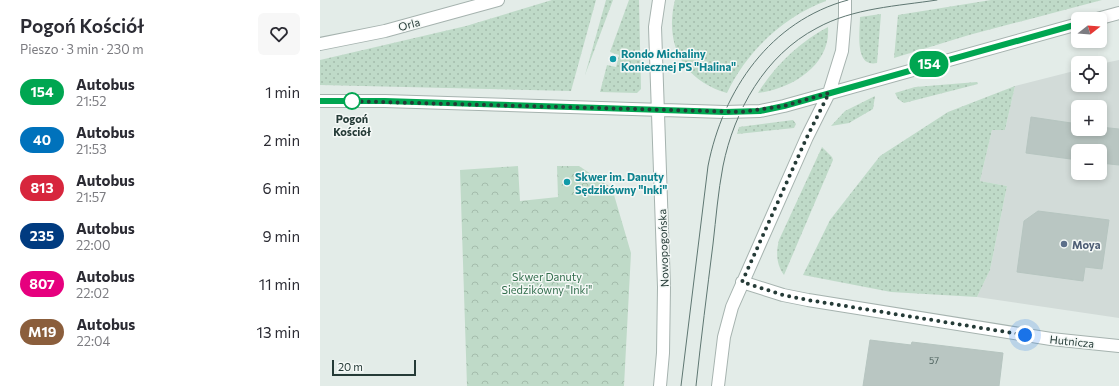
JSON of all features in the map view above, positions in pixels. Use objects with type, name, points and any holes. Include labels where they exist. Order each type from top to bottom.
[{"type":"street","name":"Orla","points":[[320,44],[386,31],[498,0]]},
{"type":"street","name":"Nowopogońska","points":[[659,0],[655,27],[664,287],[663,353],[660,386]]},
{"type":"street","points":[[718,386],[724,337],[732,307],[807,137],[829,93],[842,51],[845,16],[844,0]]},
{"type":"street","points":[[1107,16],[1119,13]]},
{"type":"street","points":[[320,101],[393,101],[725,112],[760,111],[1071,26]]},
{"type":"street","name":"Hutnicza","points":[[742,282],[783,295],[808,300],[1051,339],[1119,346]]},
{"type":"shaded area","points":[[1119,60],[1119,318],[977,297],[990,270],[1007,186],[980,181],[992,130],[1005,130],[1015,86],[1071,72],[1071,92],[1107,92],[1107,63]]},
{"type":"green space","points":[[552,0],[596,0],[571,91],[320,85],[320,60],[466,26]]},
{"type":"green space","points":[[606,0],[613,0],[585,75]]},
{"type":"green space","points":[[629,0],[639,0],[641,89],[637,93],[600,92],[607,65],[616,67],[619,55],[610,52]]},
{"type":"green space","points":[[675,0],[826,1],[795,16],[768,37],[745,63],[727,93],[712,87],[699,79],[688,69],[680,58],[672,31],[672,16]]},
{"type":"green space","points":[[991,0],[1102,0],[969,35],[894,58],[898,15]]},
{"type":"green space","points":[[881,14],[877,63],[870,63],[865,60],[860,48],[860,17]]},
{"type":"green space","points":[[828,27],[827,41],[823,53],[816,64],[795,81],[771,91],[758,93],[772,73],[789,55],[808,39]]},
{"type":"green space","points":[[977,82],[978,84],[904,103],[898,99],[895,93],[915,87]]},
{"type":"green space","points":[[1015,86],[1005,130],[992,130],[980,181],[1007,186],[990,270],[977,297],[891,292],[803,275],[830,220],[880,156],[948,112]]},
{"type":"green space","points":[[875,96],[873,109],[849,123],[831,126],[845,111]]},
{"type":"green space","points":[[793,120],[796,124],[794,128],[737,134],[739,127]]},
{"type":"green space","points":[[822,147],[833,160],[784,275],[779,267],[777,258],[779,240]]},
{"type":"green space","name":"Skwer Danuty Siedzikówny \"Inki\"","points":[[518,166],[520,201],[558,197],[557,166],[579,166],[612,188],[631,253],[624,386],[467,386],[460,170]]},
{"type":"building","points":[[1031,117],[1071,123],[1071,136],[1107,136],[1107,128],[1119,129],[1119,165],[1107,164],[1107,144],[1071,144],[1071,159],[1026,153]]},
{"type":"building","name":"Moya","points":[[1038,211],[1109,220],[1102,269],[1085,267],[1083,281],[1017,272],[1024,221]]},
{"type":"building","points":[[870,340],[911,345],[912,342],[1003,353],[999,386],[863,386]]},
{"type":"tram line","points":[[681,386],[708,166],[715,138],[725,111],[738,86],[754,62],[773,42],[795,24],[820,10],[848,0]]},
{"type":"tram line","points":[[696,386],[718,195],[723,166],[735,125],[755,86],[767,69],[798,39],[831,21],[845,16],[891,6],[937,0]]},
{"type":"bus line","name":"154","points":[[320,101],[385,101],[725,112],[760,111],[784,106],[922,66],[1071,26]]},
{"type":"place","name":"Rondo Michaliny Koniecznej PS \"Halina\"","points":[[613,59]]},
{"type":"place","name":"Pogoń Kościół","points":[[352,101]]},
{"type":"place","name":"Skwer im. Danuty Sędzikówny \"Inki\"","points":[[567,182]]},
{"type":"place","name":"Moya","points":[[1064,244]]},
{"type":"route","points":[[352,101],[346,101],[741,112],[760,111],[784,106],[829,93],[807,137],[768,228],[742,282],[783,295],[808,300],[1025,335]]}]
